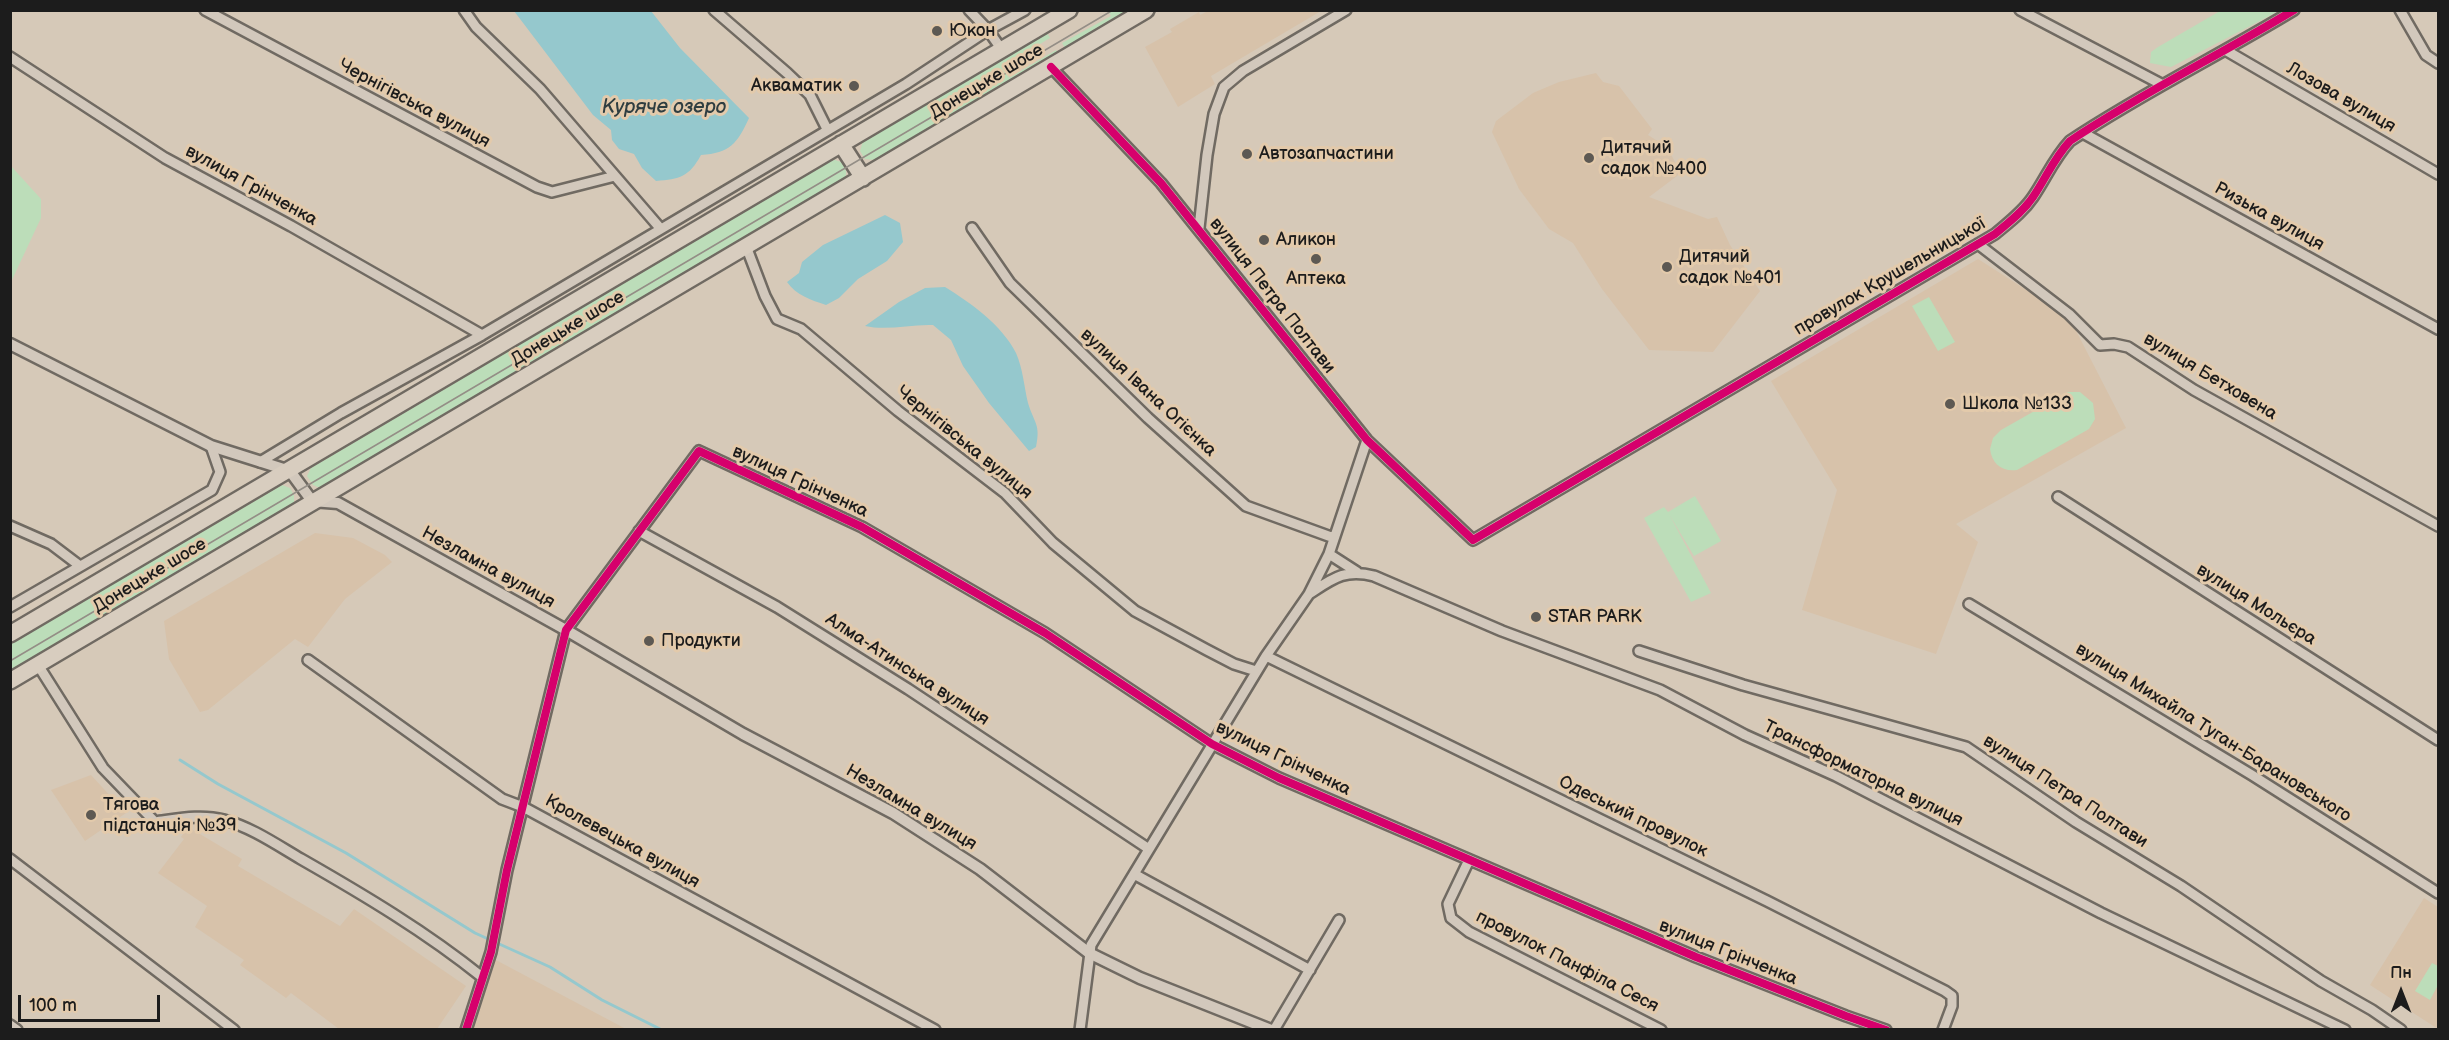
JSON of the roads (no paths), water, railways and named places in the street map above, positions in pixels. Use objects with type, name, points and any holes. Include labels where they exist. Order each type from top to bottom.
[{"type":"highway","name":"Донецьке шосе","points":[[10,634],[1070,10]]},
{"type":"highway","name":"Донецьке шосе","points":[[10,681],[1146,10]]},
{"type":"highway","points":[[841,144],[863,178]]},
{"type":"street","name":"Чернігівська вулиця","points":[[205,10],[537,187],[552,192],[615,176]]},
{"type":"street","points":[[464,10],[476,27],[540,89],[660,228]]},
{"type":"street","points":[[714,10],[810,95],[827,129]]},
{"type":"street","points":[[969,10],[988,30],[1002,50]]},
{"type":"street","points":[[260,462],[341,413],[482,335],[676,218],[906,84],[988,30],[1025,10]]},
{"type":"street","points":[[1199,228],[1216,107],[1224,87],[1242,71],[1346,10]]},
{"type":"street","points":[[2020,10],[2161,84]]},
{"type":"street","name":"провулок Крушельницької","points":[[1473,540],[1978,244],[2012,220],[2032,198],[2059,153],[2070,141],[2161,84],[2227,51],[2294,10]]},
{"type":"street","points":[[2400,10],[2426,55],[2439,63]]},
{"type":"street","name":"Лозова вулиця","points":[[2227,51],[2439,174]]},
{"type":"street","name":"вулиця Грінченка","points":[[10,57],[165,158],[291,226],[482,335]]},
{"type":"street","name":"вулиця Петра Полтави","points":[[1051,67],[1161,183],[1367,440],[1473,540]]},
{"type":"street","name":"Ризька вулиця","points":[[2083,133],[2439,329]]},
{"type":"street","points":[[676,218],[687,235]]},
{"type":"street","name":"вулиця Івана Огієнка","points":[[972,228],[1010,283],[1148,418],[1246,506],[1334,538]]},
{"type":"street","name":"вулиця Бетховена","points":[[1978,244],[2069,314],[2100,345],[2114,344],[2128,347],[2194,390],[2439,526]]},
{"type":"street","name":"Чернігівська вулиця","points":[[746,246],[765,296],[777,319],[801,329],[898,411],[1005,493],[1053,543],[1135,611],[1234,664],[1256,671]]},
{"type":"street","points":[[10,344],[211,446],[290,471],[312,501]]},
{"type":"street","points":[[1080,1029],[1091,945],[1256,671],[1309,594],[1329,554],[1367,440]]},
{"type":"street","points":[[10,606],[212,490],[220,472],[211,446]]},
{"type":"street","name":"вулиця Грінченка","points":[[639,531],[699,452],[862,527],[1045,633],[1212,744],[1279,778],[1696,957],[1846,1016],[1886,1029]]},
{"type":"street","name":"вулиця Мольєра","points":[[2058,497],[2439,740]]},
{"type":"street","name":"Незламна вулиця","points":[[312,501],[338,502],[566,630],[743,734],[893,813],[980,869],[1089,952],[1140,978],[1272,1029]]},
{"type":"street","points":[[10,526],[51,544],[80,567]]},
{"type":"street","points":[[466,1029],[491,952],[507,870],[566,630],[639,531]]},
{"type":"street","name":"Алма-Атинська вулиця","points":[[639,531],[777,607],[888,676],[1149,849]]},
{"type":"street","name":"Трансформаторна вулиця","points":[[1329,554],[1357,572],[1374,576],[1502,631],[1660,690],[1744,735],[1836,776],[2101,913],[2345,1029]]},
{"type":"street","points":[[1309,594],[1342,575],[1357,572]]},
{"type":"street","name":"вулиця Михайла Туган-Барановського","points":[[1969,604],[2252,775],[2439,893]]},
{"type":"street","name":"вулиця Петра Полтави","points":[[1639,651],[1743,685],[1966,747],[2076,822],[2181,886],[2321,981],[2401,1029]]},
{"type":"street","name":"Одеський провулок","points":[[1266,656],[1767,901],[1945,991],[1952,996],[1952,1006],[1943,1029]]},
{"type":"street","name":"Кролевецька вулиця","points":[[308,660],[502,799],[524,807],[935,1029]]},
{"type":"street","points":[[38,665],[103,768],[155,822],[202,816],[225,820],[247,829],[365,896],[456,956],[482,977]]},
{"type":"street","points":[[10,859],[231,1028]]},
{"type":"street","name":"провулок Панфіла Сеся","points":[[1468,860],[1448,904],[1451,918],[1469,932],[1661,1029]]},
{"type":"street","points":[[1134,874],[1310,970]]},
{"type":"street","points":[[1272,1029],[1339,920]]},
{"type":"street","points":[[10,1025],[17,1029]]},
{"type":"water","name":"Куряче озеро","points":[[514,11],[651,11],[680,48],[749,118],[741,134],[731,146],[719,152],[701,155],[688,172],[678,178],[656,181],[642,168],[634,154],[619,149],[612,140],[611,130],[593,115]]},
{"type":"water","points":[[885,215],[900,223],[903,242],[887,261],[858,279],[839,298],[826,305],[799,294],[787,282],[799,273],[802,262],[823,245]]},
{"type":"water","points":[[945,287],[994,324],[1016,353],[1028,403],[1037,428],[1036,447],[1029,451],[989,403],[963,366],[951,340],[933,325],[882,328],[865,326],[899,302],[925,288]]},
{"type":"waterway","points":[[180,760],[218,784],[346,853],[475,933],[550,967],[602,1000],[662,1030]]},
{"type":"tram line","points":[[10,661],[1113,10]]},
{"type":"place","name":"Юкон","points":[[937,31]]},
{"type":"place","name":"Акваматик","points":[[854,86]]},
{"type":"place","name":"Автозапчастини","points":[[1247,154]]},
{"type":"place","name":"Дитячий садок №400","points":[[1589,158]]},
{"type":"place","name":"Аликон","points":[[1264,240]]},
{"type":"place","name":"Аптека","points":[[1316,259]]},
{"type":"place","name":"Дитячий садок №401","points":[[1667,267]]},
{"type":"place","name":"Школа №133","points":[[1950,404]]},
{"type":"place","name":"STAR PARK","points":[[1536,617]]},
{"type":"place","name":"Продукти","points":[[649,641]]},
{"type":"place","name":"Тягова пiдстанцiя №39","points":[[91,815]]}]
